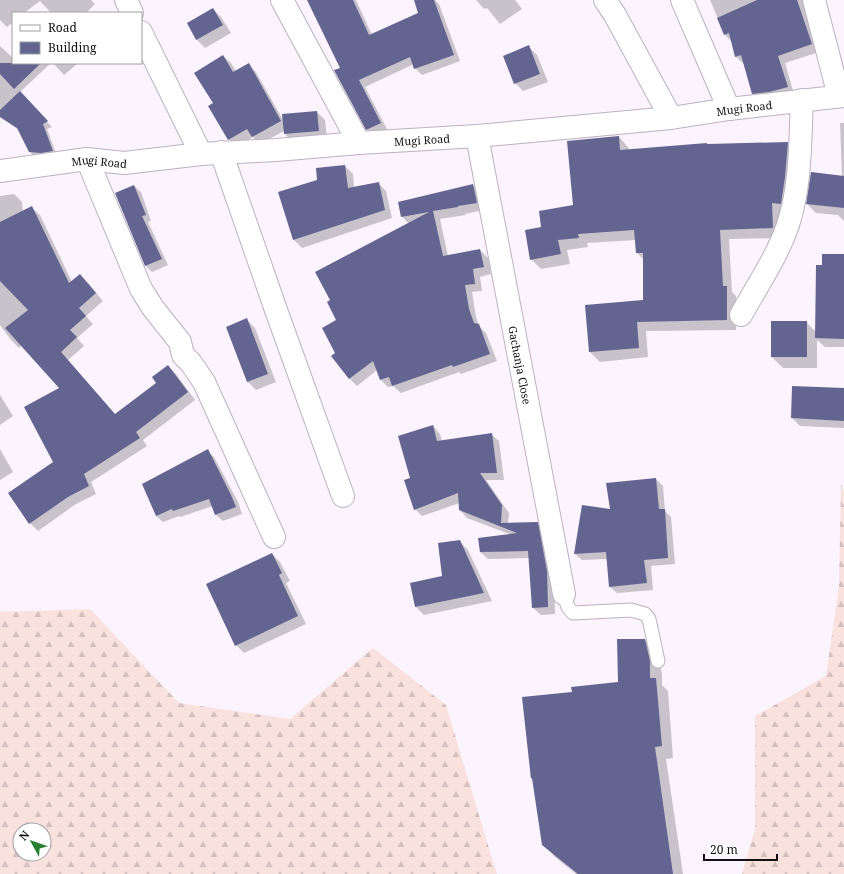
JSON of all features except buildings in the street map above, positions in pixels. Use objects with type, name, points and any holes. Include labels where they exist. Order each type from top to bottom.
[{"type":"street","points":[[126,0],[132,12]]},
{"type":"street","points":[[282,0],[359,143]]},
{"type":"street","points":[[605,0],[615,15],[672,118]]},
{"type":"street","points":[[682,0],[729,109]]},
{"type":"street","points":[[814,0],[841,96]]},
{"type":"street","points":[[142,34],[211,153],[276,310],[343,496]]},
{"type":"street","name":"Mugi Road","points":[[0,171],[87,159],[124,163],[211,153],[477,136],[672,118],[729,109],[841,96]]},
{"type":"street","points":[[741,315],[776,252],[788,225],[796,194],[799,168],[802,100]]},
{"type":"street","name":"Gachanja Close","points":[[477,136],[564,594]]},
{"type":"street","points":[[87,159],[141,289],[153,308],[180,342],[183,355],[191,362],[204,382],[274,537]]},
{"type":"lane","points":[[564,594],[568,607],[573,612],[632,610],[645,614],[649,619],[658,661]]},
{"type":"green space","points":[[841,484],[844,492],[844,874],[742,874],[755,829],[755,716],[826,676],[839,586]]},
{"type":"green space","points":[[90,609],[179,703],[290,719],[373,648],[446,705],[497,874],[0,874],[0,612]]}]
